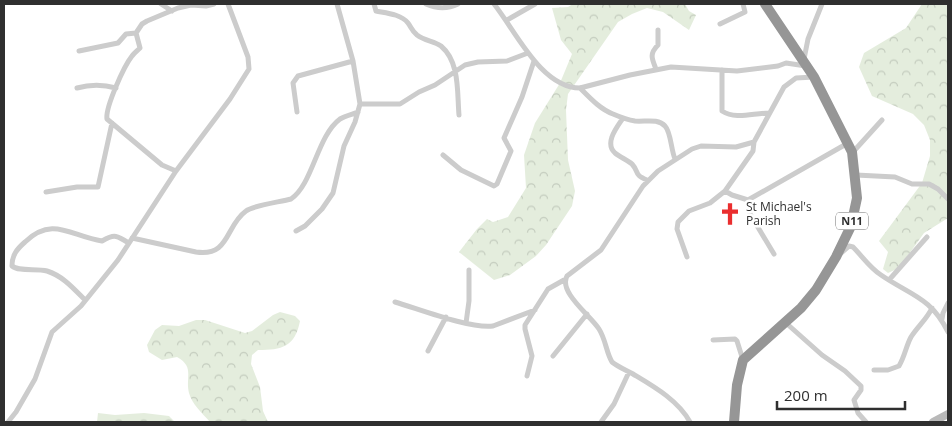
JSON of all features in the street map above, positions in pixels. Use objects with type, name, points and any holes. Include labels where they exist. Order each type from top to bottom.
[{"type":"highway","name":"N11","points":[[743,360],[801,308],[816,290],[836,257],[851,226],[857,198],[856,175],[850,148],[814,77],[765,4]]},
{"type":"highway","points":[[734,422],[737,385],[743,360]]},
{"type":"street","points":[[161,4],[172,11]]},
{"type":"street","points":[[176,171],[162,165],[106,117],[116,88],[130,60],[140,48],[136,33],[142,24],[191,5],[206,6],[214,4]]},
{"type":"street","points":[[8,422],[35,379],[52,332],[85,300],[118,260],[176,171],[230,99],[249,70],[248,57],[228,4]]},
{"type":"street","points":[[296,232],[322,209],[334,192],[344,146],[360,104],[353,61],[337,4]]},
{"type":"street","points":[[374,4],[376,11],[388,13],[407,21],[415,34],[427,42],[439,45],[451,58],[455,71],[459,115]]},
{"type":"street","points":[[426,4],[439,8],[458,4]]},
{"type":"street","points":[[494,4],[534,60],[560,83],[580,88],[656,69],[678,66],[747,71],[786,63],[805,63],[808,39],[822,4]]},
{"type":"street","points":[[507,20],[535,4]]},
{"type":"street","points":[[720,24],[745,12],[743,4]]},
{"type":"street","points":[[656,69],[651,55],[658,46],[658,30]]},
{"type":"street","points":[[79,51],[118,43],[126,34],[136,33]]},
{"type":"street","points":[[360,104],[400,104],[435,85],[455,71],[471,64],[507,61],[528,54]]},
{"type":"street","points":[[443,154],[461,170],[494,186],[497,184],[511,151],[504,138],[522,97],[534,60]]},
{"type":"street","points":[[297,112],[293,83],[298,76],[353,61]]},
{"type":"street","points":[[722,70],[722,111],[736,117],[769,113]]},
{"type":"street","points":[[687,258],[676,229],[678,222],[689,211],[710,204],[725,191],[753,151],[754,142],[784,87],[796,78],[814,77]]},
{"type":"street","points":[[77,88],[88,85],[104,85],[116,88]]},
{"type":"street","points":[[580,88],[604,110],[623,118],[656,122],[667,127],[674,159]]},
{"type":"street","points":[[85,300],[58,275],[33,268],[17,270],[14,268],[12,261],[15,253],[39,230],[56,229],[102,241],[111,235],[115,235],[131,241],[207,254],[214,252],[224,242],[235,222],[248,209],[297,195],[302,189],[314,160],[330,132],[342,118],[358,112]]},
{"type":"street","points":[[623,118],[612,137],[612,149],[634,167],[638,176],[647,180]]},
{"type":"street","points":[[725,191],[748,200],[850,148],[882,120]]},
{"type":"street","points":[[46,192],[77,187],[98,187],[112,123]]},
{"type":"street","points":[[527,376],[532,350],[525,325],[548,289],[564,280],[601,250],[647,180],[658,170],[692,148],[701,146],[736,147],[754,142]]},
{"type":"street","points":[[856,175],[895,178],[912,184],[929,184],[948,198]]},
{"type":"street","points":[[748,200],[750,214],[774,254]]},
{"type":"street","points":[[889,280],[927,237]]},
{"type":"street","points":[[836,257],[849,246],[853,247],[880,274],[918,297],[941,314]]},
{"type":"street","points":[[466,323],[469,301],[469,270]]},
{"type":"street","points":[[564,280],[572,298],[596,324],[604,337],[612,362],[649,384],[669,399],[686,415],[690,422]]},
{"type":"street","points":[[395,302],[466,323],[487,327],[535,310]]},
{"type":"street","points":[[948,303],[941,314],[948,332]]},
{"type":"street","points":[[874,370],[888,370],[899,366],[912,335],[928,316],[932,308]]},
{"type":"street","points":[[553,356],[587,314]]},
{"type":"street","points":[[428,351],[446,317]]},
{"type":"street","points":[[786,322],[822,355],[861,386],[861,390],[854,400],[858,413],[866,422]]},
{"type":"street","points":[[713,340],[735,339],[743,360]]},
{"type":"street","points":[[601,422],[614,404],[629,372]]},
{"type":"street","points":[[933,422],[948,414]]},
{"type":"green space","points":[[573,4],[685,4],[689,11],[696,15],[689,30],[663,12],[647,8],[618,22],[568,94],[566,110],[568,160],[575,191],[572,206],[546,245],[536,256],[510,275],[494,280],[459,252],[487,219],[493,222],[508,217],[526,188],[524,155],[535,123],[560,83],[572,54],[561,40],[552,8],[568,7]]},
{"type":"green space","points":[[922,4],[948,4],[948,218],[924,233],[899,268],[888,273],[883,269],[888,252],[879,241],[922,183],[930,156],[930,140],[924,125],[913,114],[872,96],[859,67],[864,53],[906,28]]},
{"type":"green space","points":[[280,312],[295,316],[300,321],[295,337],[281,348],[258,350],[252,355],[251,364],[260,387],[263,411],[268,422],[210,422],[190,397],[188,369],[183,361],[177,357],[162,360],[149,352],[147,345],[155,330],[162,325],[179,326],[196,320],[205,320],[245,333],[252,331]]},
{"type":"green space","points":[[98,413],[115,415],[144,413],[169,416],[175,422],[97,422]]},
{"type":"place","name":"St Michael's Parish","points":[[730,214]]}]
